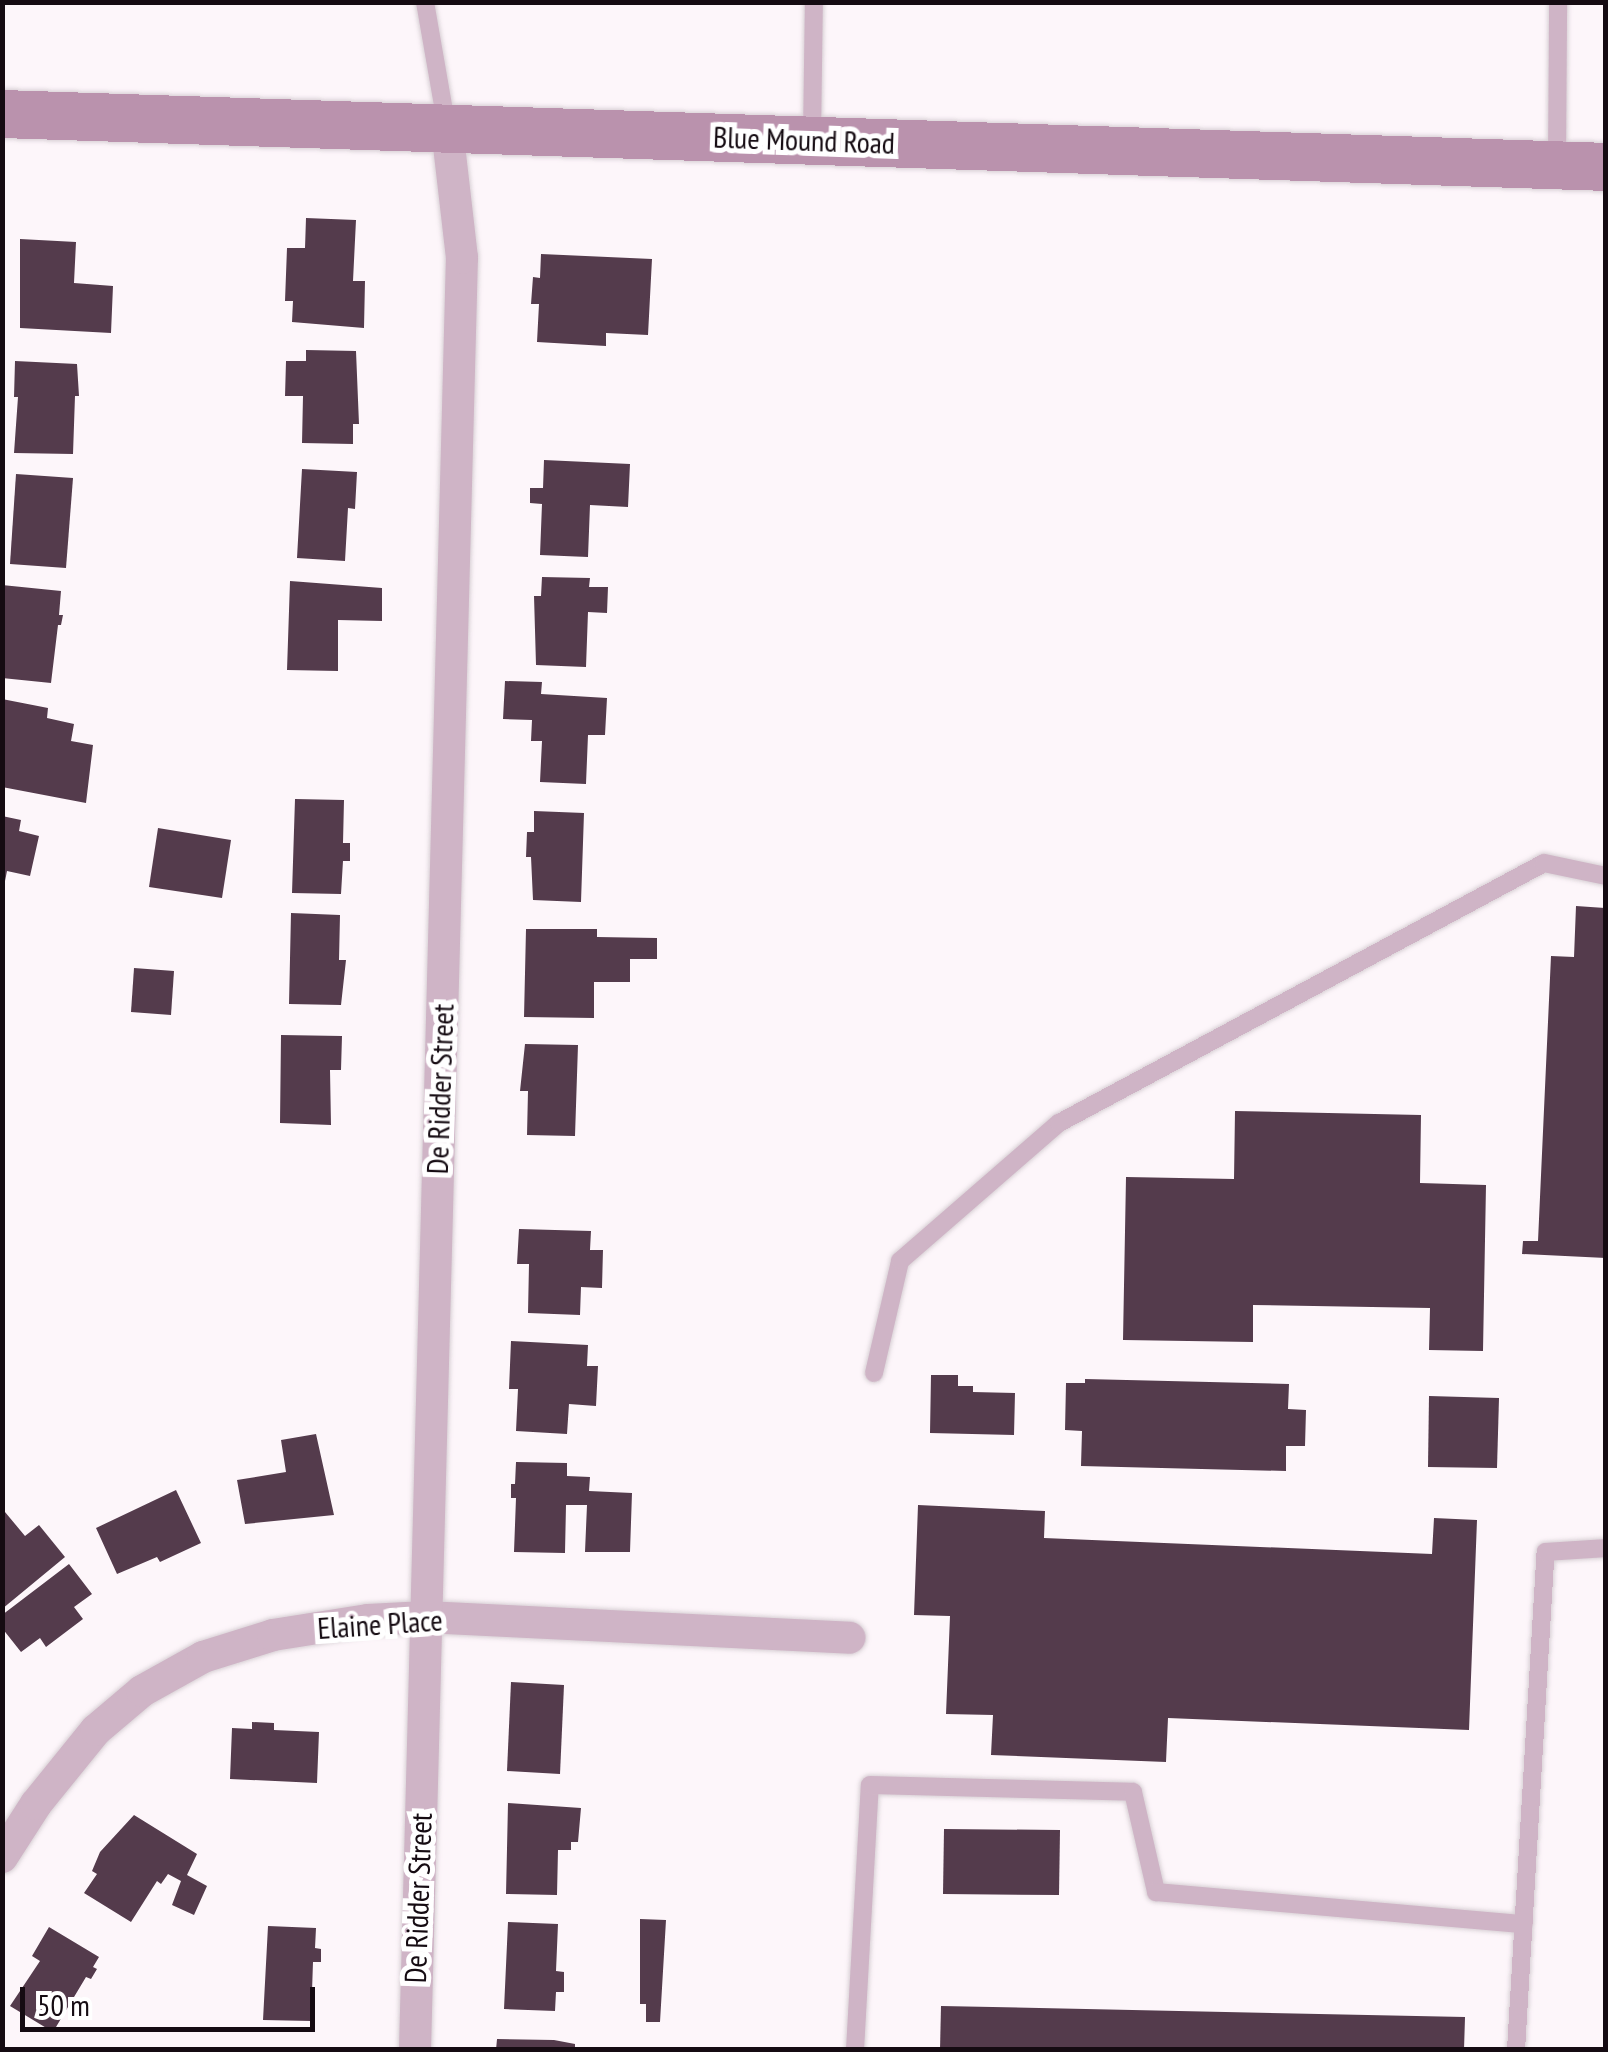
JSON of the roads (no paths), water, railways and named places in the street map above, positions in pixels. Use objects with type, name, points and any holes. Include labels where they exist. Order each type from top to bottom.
[{"type":"main road","name":"Blue Mound Road","points":[[2,114],[1606,167]]},
{"type":"street","name":"De Ridder Street","points":[[414,2050],[462,258],[447,128]]},
{"type":"street","name":"Elaine Place","points":[[2,1857],[36,1804],[96,1730],[142,1690],[203,1657],[273,1635],[368,1620],[426,1617],[848,1638]]},
{"type":"lane","points":[[425,2],[447,128]]},
{"type":"lane","points":[[812,140],[814,2]]},
{"type":"lane","points":[[1557,166],[1558,2]]},
{"type":"lane","points":[[874,1373],[900,1261],[1059,1124],[1544,863],[1606,876]]},
{"type":"lane","points":[[1516,2050],[1546,1552],[1606,1548]]},
{"type":"lane","points":[[856,2050],[870,1785],[1132,1792],[1156,1892],[1524,1924]]}]
